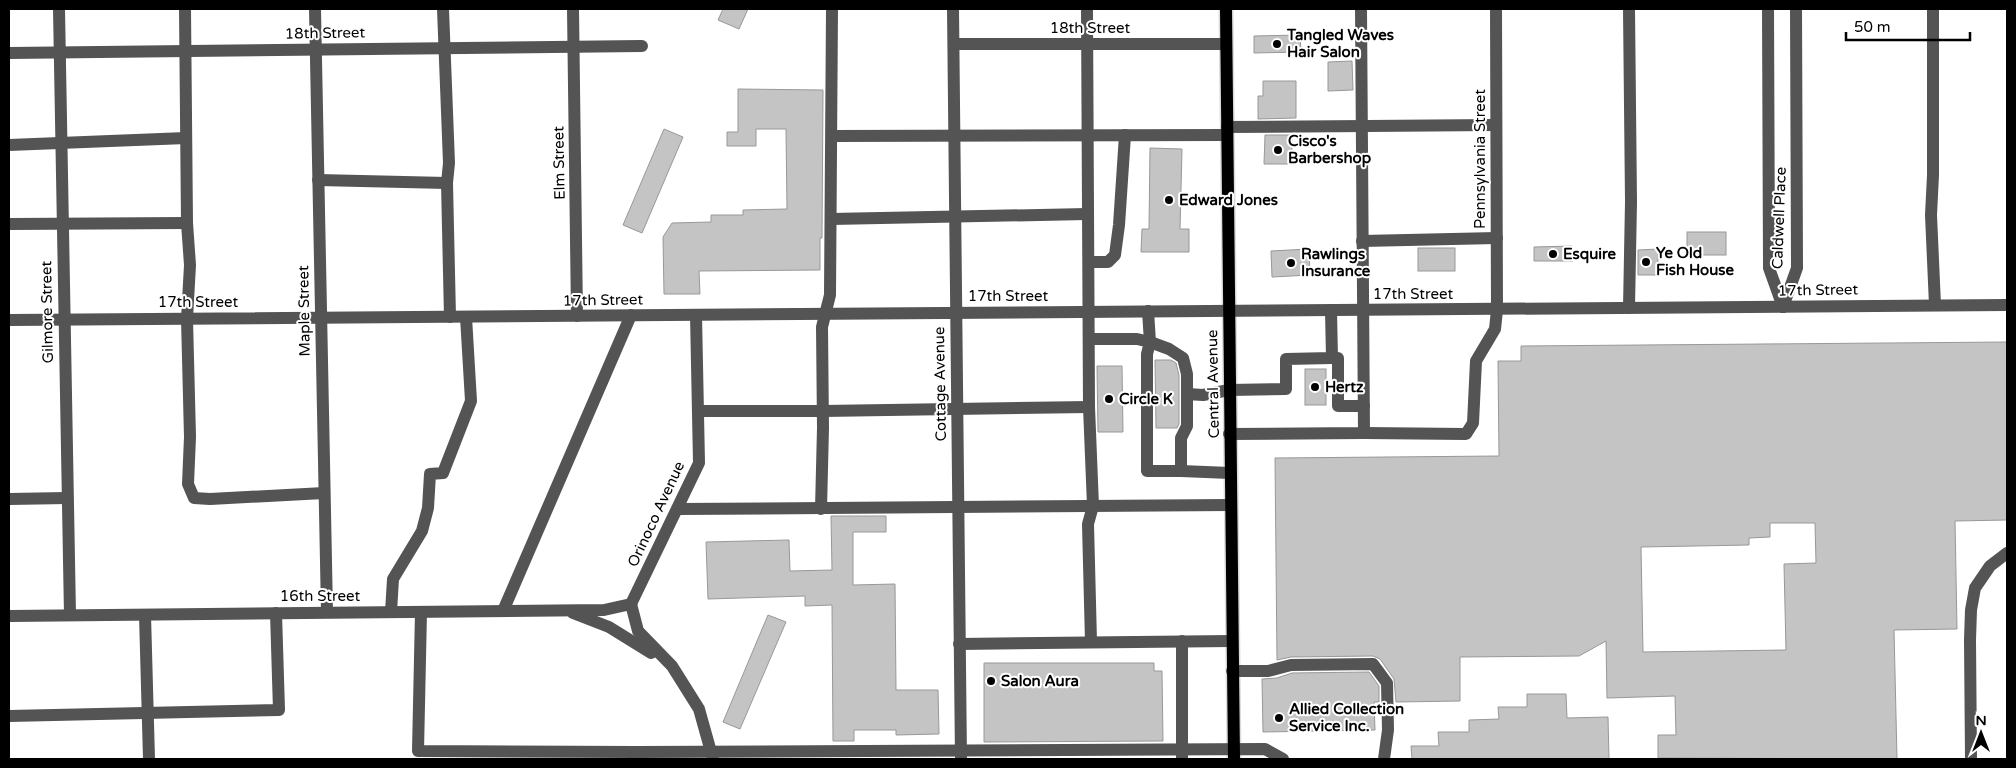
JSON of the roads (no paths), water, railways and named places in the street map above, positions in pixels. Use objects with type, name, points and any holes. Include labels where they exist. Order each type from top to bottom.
[{"type":"main road","name":"Central Avenue","points":[[1226,9],[1234,754]]},
{"type":"street","name":"Gilmore Street","points":[[58,9],[70,615]]},
{"type":"street","points":[[185,9],[187,223],[190,265],[187,318],[190,437],[188,484],[194,498],[210,499],[324,493]]},
{"type":"street","name":"Maple Street","points":[[315,9],[327,612]]},
{"type":"street","points":[[443,9],[443,48],[446,60],[447,88],[450,317]]},
{"type":"street","name":"Elm Street","points":[[573,9],[577,316]]},
{"type":"street","points":[[821,509],[822,327],[830,295],[832,9]]},
{"type":"street","name":"Cottage Avenue","points":[[953,9],[961,754]]},
{"type":"street","points":[[1087,9],[1089,406],[1093,506],[1088,524],[1091,642]]},
{"type":"street","points":[[1230,434],[1364,433],[1362,9]]},
{"type":"street","name":"Pennsylvania Street","points":[[1364,433],[1466,434],[1473,423],[1476,361],[1495,329],[1497,310],[1496,9]]},
{"type":"street","points":[[1629,9],[1631,202],[1629,308]]},
{"type":"street","name":"Caldwell Place","points":[[1768,9],[1768,268],[1783,307]]},
{"type":"street","name":"Caldwell Place","points":[[1783,307],[1797,268],[1796,9]]},
{"type":"street","points":[[1933,9],[1933,175],[1931,215],[1935,305]]},
{"type":"street","name":"18th Street","points":[[954,44],[1226,44]]},
{"type":"street","name":"18th Street","points":[[9,53],[642,46]]},
{"type":"street","points":[[832,136],[1125,135],[1496,125]]},
{"type":"street","points":[[1089,262],[1108,262],[1115,255],[1125,135]]},
{"type":"street","points":[[9,145],[186,138]]},
{"type":"street","points":[[318,180],[447,183]]},
{"type":"street","points":[[831,219],[1088,214]]},
{"type":"street","points":[[9,224],[187,223]]},
{"type":"street","points":[[1362,241],[1497,238]]},
{"type":"street","name":"17th Street","points":[[9,320],[2007,305]]},
{"type":"street","points":[[1331,310],[1332,358]]},
{"type":"street","points":[[1148,311],[1150,342],[1146,354],[1146,471],[1230,473]]},
{"type":"street","name":"Orinoco Avenue","points":[[631,604],[699,463],[696,315]]},
{"type":"street","points":[[503,611],[631,316]]},
{"type":"street","points":[[391,612],[393,579],[422,531],[428,508],[430,474],[443,473],[471,401],[466,317]]},
{"type":"street","points":[[1089,339],[1137,339],[1169,349],[1183,358],[1187,374],[1188,426],[1182,438],[1181,471]]},
{"type":"street","points":[[1187,394],[1203,395],[1229,390],[1286,389],[1286,359],[1338,358],[1338,406],[1364,406]]},
{"type":"street","points":[[698,411],[823,411],[1089,406]]},
{"type":"street","points":[[9,499],[67,498]]},
{"type":"street","points":[[678,509],[1230,505]]},
{"type":"street","points":[[1972,759],[1970,640],[1975,588],[1990,566],[2007,553]]},
{"type":"street","points":[[631,604],[638,631],[672,666],[699,709],[713,755]]},
{"type":"street","name":"16th Street","points":[[9,616],[604,610],[631,604]]},
{"type":"street","points":[[566,610],[609,627],[672,666]]},
{"type":"street","points":[[421,612],[418,755],[1234,754],[1265,749],[1283,759]]},
{"type":"street","points":[[9,716],[279,710],[276,613]]},
{"type":"street","points":[[145,615],[149,759]]},
{"type":"street","points":[[1182,641],[1182,754]]},
{"type":"street","points":[[959,644],[1232,641]]},
{"type":"street","points":[[1232,671],[1268,671],[1291,665],[1373,664],[1387,683],[1388,730],[1384,759]]},
{"type":"place","name":"Tangled Waves Hair Salon","points":[[1277,44]]},
{"type":"place","name":"Cisco's Barbershop","points":[[1278,150]]},
{"type":"place","name":"Edward Jones","points":[[1169,200]]},
{"type":"place","name":"Esquire","points":[[1553,254]]},
{"type":"place","name":"Ye Old Fish House","points":[[1646,262]]},
{"type":"place","name":"Rawlings Insurance","points":[[1291,263]]},
{"type":"place","name":"Hertz","points":[[1315,387]]},
{"type":"place","name":"Circle K","points":[[1109,399]]},
{"type":"place","name":"Salon Aura","points":[[991,681]]},
{"type":"place","name":"Allied Collection Service Inc.","points":[[1279,718]]}]
